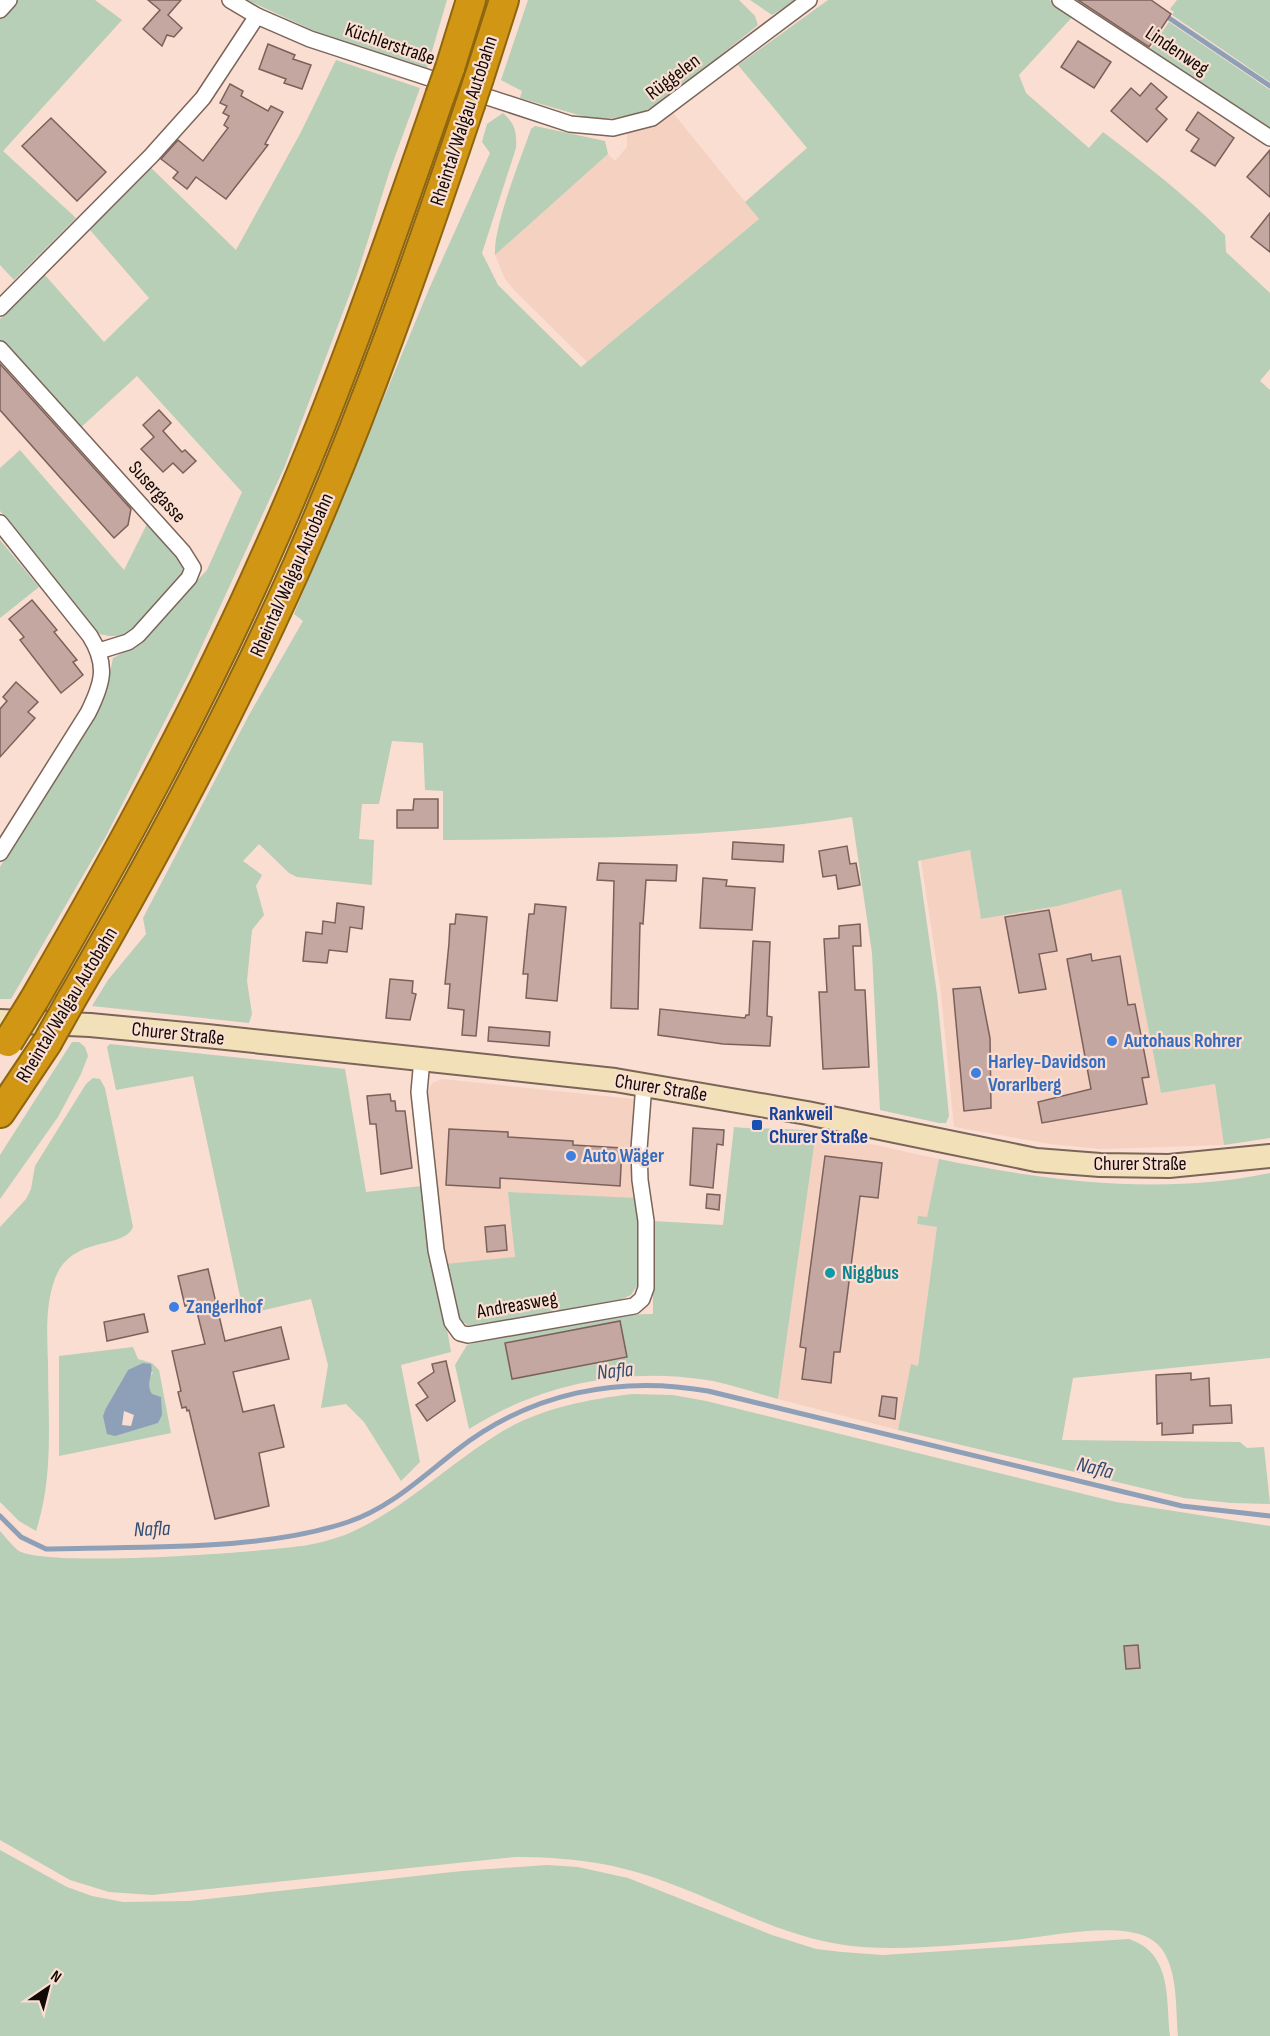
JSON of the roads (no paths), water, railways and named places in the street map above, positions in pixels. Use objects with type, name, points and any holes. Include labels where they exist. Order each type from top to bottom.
[{"type":"highway","name":"Rheintal/Walgau Autobahn","points":[[0,1113],[110,870],[168,761],[267,553],[363,316],[450,68],[471,0]]},
{"type":"highway","name":"Rheintal/Walgau Autobahn","points":[[3,1039],[43,1022],[70,1002],[163,840],[225,720],[293,574],[391,333],[504,0]]},
{"type":"main road","name":"Churer Straße","points":[[43,1022],[422,1059],[644,1084],[807,1113],[1036,1160],[1100,1165],[1169,1166],[1270,1156]]},
{"type":"street","points":[[0,10],[9,0]]},
{"type":"street","name":"Küchlerstraße","points":[[230,0],[257,16],[341,50],[541,115]]},
{"type":"street","name":"Rüggelen","points":[[541,115],[570,124],[601,128],[627,126],[652,118],[809,0]]},
{"type":"street","name":"Lindenweg","points":[[1060,0],[1270,138]]},
{"type":"street","points":[[0,308],[151,156],[203,98],[257,16]]},
{"type":"street","name":"Susergasse","points":[[0,349],[183,552],[193,568],[189,578],[138,635],[128,642],[99,651]]},
{"type":"street","points":[[0,523],[73,613],[99,651],[102,678],[88,713],[0,853]]},
{"type":"street","name":"Andreasweg","points":[[422,1059],[419,1092],[436,1251],[452,1322],[460,1333],[468,1335],[634,1305],[642,1299],[646,1288],[646,1221],[640,1180],[639,1149],[644,1084]]},
{"type":"water","points":[[143,1363],[151,1364],[150,1390],[152,1394],[161,1397],[162,1415],[158,1423],[115,1436],[107,1434],[103,1416],[128,1370]],"holes":[[[124,1411],[134,1415],[131,1426],[122,1425]]]},
{"type":"waterway","points":[[1169,18],[1270,86]]},
{"type":"waterway","name":"Nafla","points":[[0,1516],[21,1537],[46,1549],[199,1546],[313,1532],[348,1522],[378,1509],[485,1430],[514,1414],[576,1393],[641,1385],[708,1391],[1182,1506],[1270,1516]]},
{"type":"place","name":"Autohaus Rohrer","points":[[1112,1041]]},
{"type":"place","name":"Harley-Davidson Vorarlberg","points":[[976,1073]]},
{"type":"place","name":"Rankweil Churer Straße","points":[[757,1125]]},
{"type":"place","name":"Auto Wäger","points":[[571,1156]]},
{"type":"place","name":"Niggbus","points":[[830,1273]]},
{"type":"place","name":"Zangerlhof","points":[[174,1307]]}]
